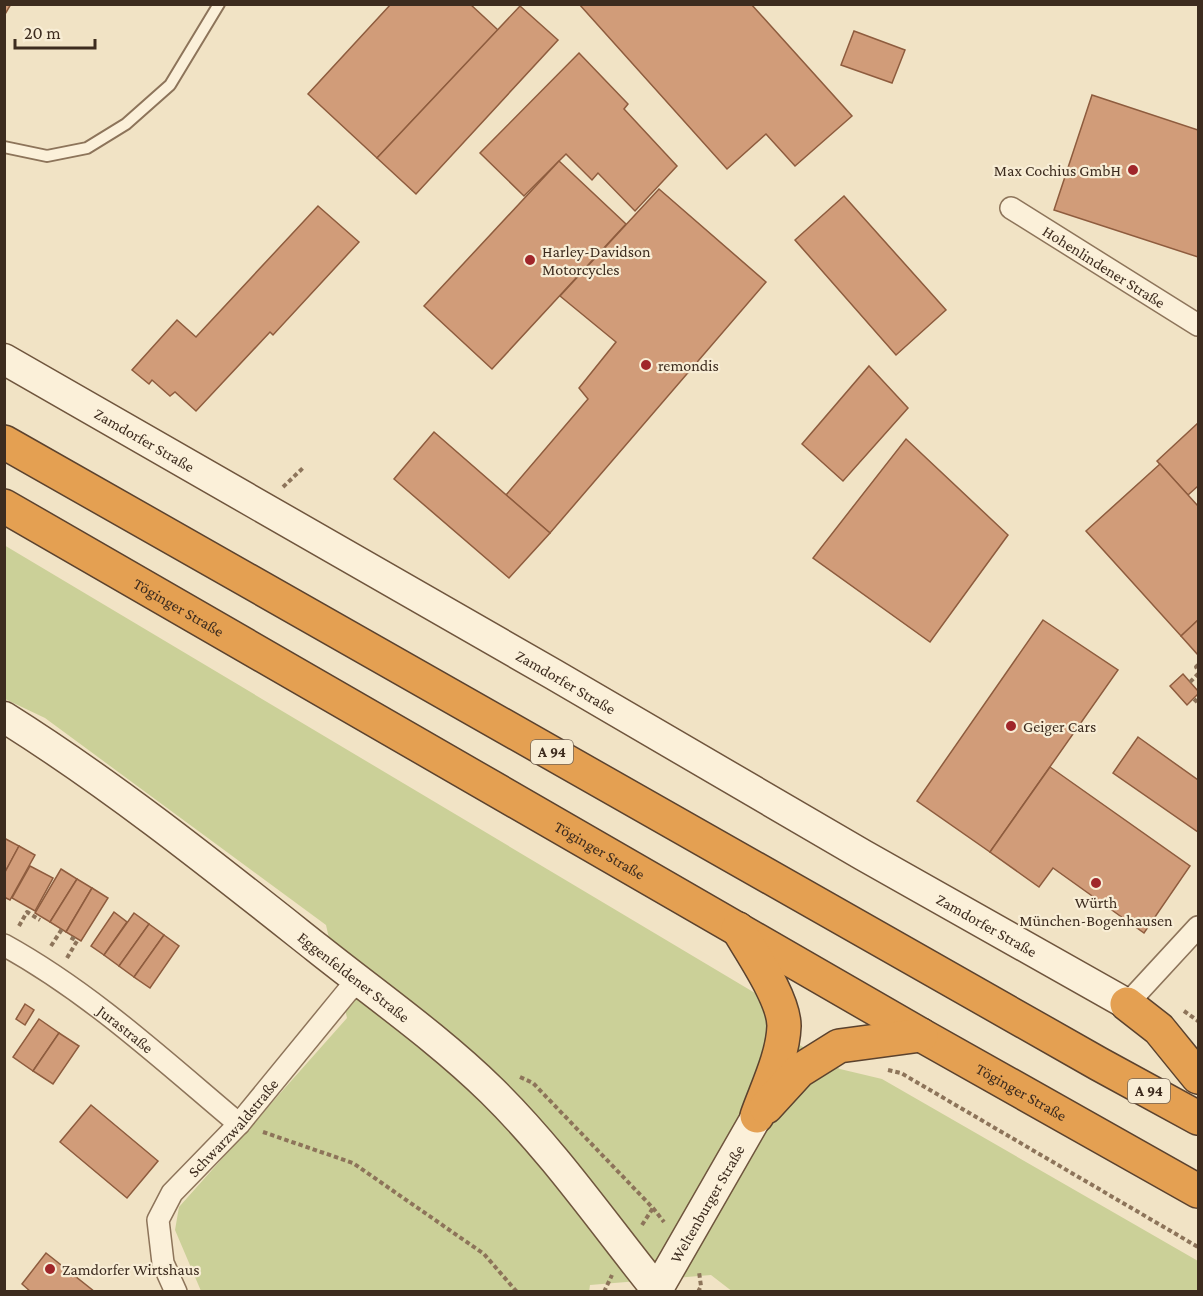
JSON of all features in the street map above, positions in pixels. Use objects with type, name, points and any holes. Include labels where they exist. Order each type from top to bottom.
[{"type":"highway","name":"A 94","points":[[4,442],[1198,1118]]},
{"type":"highway","name":"Töginger Straße","points":[[4,506],[921,1035],[1198,1191]]},
{"type":"highway","points":[[737,928],[774,992],[784,1025],[778,1056],[757,1116]]},
{"type":"highway","points":[[1127,1004],[1159,1029],[1198,1077]]},
{"type":"highway","points":[[757,1116],[799,1071],[839,1046],[921,1035]]},
{"type":"street","name":"Hohenlindener Straße","points":[[1011,208],[1198,325]]},
{"type":"street","name":"Zamdorfer Straße","points":[[4,359],[554,674],[862,855],[1127,1004]]},
{"type":"street","name":"Eggenfeldener Straße","points":[[4,717],[118,795],[422,1030],[492,1091],[532,1134],[657,1291]]},
{"type":"street","points":[[1127,1004],[1198,927]]},
{"type":"street","name":"Jurastraße","points":[[4,945],[91,1000],[239,1124]]},
{"type":"street","name":"Schwarzwaldstraße","points":[[176,1292],[163,1263],[158,1220],[172,1193],[239,1124],[347,992],[360,981]]},
{"type":"street","name":"Weltenburger Straße","points":[[657,1291],[757,1116]]},
{"type":"lane","points":[[4,147],[46,156],[57,154],[87,148],[126,124],[170,85],[219,4]]},
{"type":"path","points":[[277,494],[304,467]]},
{"type":"path","points":[[1198,665],[1196,667],[1198,670]]},
{"type":"path","points":[[1190,682],[1198,675]]},
{"type":"path","points":[[1194,699],[1198,703]]},
{"type":"path","points":[[880,1068],[901,1073],[1198,1248]]},
{"type":"path","points":[[239,1124],[353,1163],[484,1254],[518,1292]]},
{"type":"path","points":[[699,1270],[701,1286],[706,1292]]},
{"type":"path","points":[[698,1292],[701,1286]]},
{"type":"green space","points":[[4,545],[760,996],[771,1028],[840,1069],[882,1079],[1198,1261],[1198,1291],[733,1292],[711,1275],[590,1285],[589,1292],[201,1291],[175,1230],[179,1207],[347,1018],[326,925],[45,718],[5,699]]},
{"type":"building","points":[[4,4],[11,4],[4,16]]},
{"type":"building","points":[[391,4],[470,4],[498,30],[377,158],[308,94]]},
{"type":"building","points":[[579,4],[751,4],[852,116],[795,166],[766,134],[727,169]]},
{"type":"building","points":[[520,6],[558,40],[416,194],[377,158]]},
{"type":"building","points":[[854,31],[905,50],[892,83],[841,65]]},
{"type":"building","points":[[579,53],[628,104],[624,109],[677,166],[635,211],[598,173],[592,180],[566,154],[524,196],[480,153]]},
{"type":"building","name":"Max Cochius GmbH","points":[[1092,95],[1198,130],[1198,257],[1054,210]]},
{"type":"building","name":"Harley-Davidson Motorcycles","points":[[559,161],[626,224],[492,369],[424,306]]},
{"type":"building","name":"remondis","points":[[659,189],[766,282],[550,533],[506,495],[588,399],[579,388],[616,342],[560,296]]},
{"type":"building","points":[[844,196],[946,310],[896,355],[795,240]]},
{"type":"building","points":[[318,206],[359,242],[273,335],[270,332],[196,411],[175,392],[170,396],[152,380],[149,384],[132,370],[177,320],[196,337]]},
{"type":"building","points":[[869,366],[908,408],[843,481],[802,444]]},
{"type":"building","points":[[1198,423],[1198,486],[1188,495],[1157,461]]},
{"type":"building","points":[[434,432],[550,533],[509,578],[394,479]]},
{"type":"building","points":[[906,439],[1008,535],[930,642],[813,558]]},
{"type":"building","points":[[1160,464],[1198,506],[1198,620],[1181,636],[1086,531]]},
{"type":"building","points":[[1043,620],[1118,670],[990,852],[917,801]]},
{"type":"building","points":[[1198,620],[1198,655],[1181,636]]},
{"type":"building","points":[[1183,674],[1198,691],[1198,694],[1187,705],[1170,686]]},
{"type":"building","points":[[1138,737],[1198,780],[1198,832],[1113,773]]},
{"type":"building","points":[[1050,767],[1190,866],[1144,933],[1053,868],[1039,887],[990,852]]},
{"type":"building","points":[[4,838],[19,846],[4,874]]},
{"type":"building","points":[[19,846],[35,855],[10,900],[4,897],[4,874]]},
{"type":"building","points":[[30,866],[53,878],[35,911],[12,898]]},
{"type":"building","points":[[61,869],[77,879],[50,922],[35,913]]},
{"type":"building","points":[[77,879],[92,888],[66,932],[50,922]]},
{"type":"building","points":[[92,888],[108,898],[81,941],[66,932]]},
{"type":"building","points":[[114,912],[127,922],[104,955],[91,946]]},
{"type":"building","points":[[134,913],[149,924],[119,966],[104,955]]},
{"type":"building","points":[[149,924],[164,935],[134,977],[119,966]]},
{"type":"building","points":[[164,935],[179,946],[150,988],[134,977]]},
{"type":"building","points":[[25,1004],[34,1010],[25,1025],[16,1019]]},
{"type":"building","points":[[39,1019],[59,1033],[33,1071],[13,1057]]},
{"type":"building","points":[[59,1033],[79,1046],[53,1084],[33,1071]]},
{"type":"building","points":[[91,1105],[158,1161],[127,1198],[60,1142]]},
{"type":"building","name":"Zamdorfer Wirtshaus","points":[[46,1253],[95,1292],[31,1292],[22,1284]]},
{"type":"place","name":"Max Cochius GmbH","points":[[1133,170]]},
{"type":"place","name":"Harley-Davidson Motorcycles","points":[[530,260]]},
{"type":"place","name":"remondis","points":[[646,365]]},
{"type":"place","name":"Geiger Cars","points":[[1011,726]]},
{"type":"place","name":"Würth München-Bogenhausen","points":[[1096,883]]},
{"type":"place","name":"Zamdorfer Wirtshaus","points":[[50,1269]]}]
